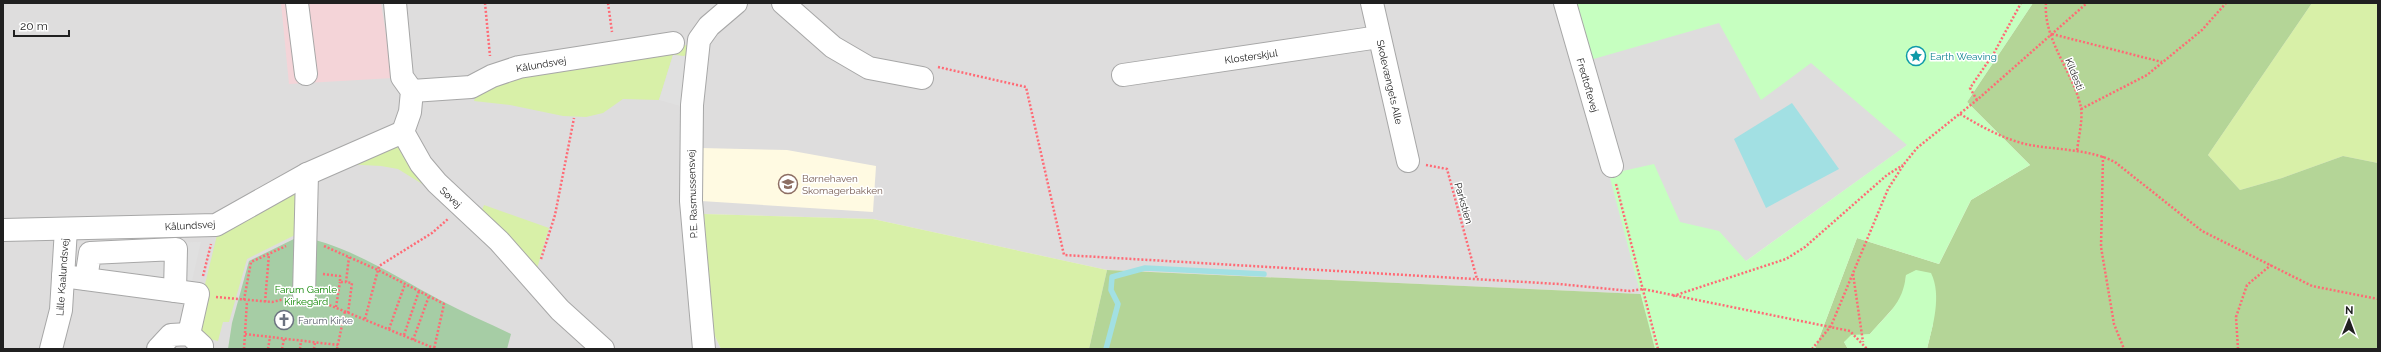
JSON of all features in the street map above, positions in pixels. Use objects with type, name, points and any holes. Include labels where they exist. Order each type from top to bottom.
[{"type":"street","points":[[297,3],[306,74]]},
{"type":"street","points":[[395,3],[402,77],[412,91],[410,112],[403,132]]},
{"type":"street","name":"P.E. Rasmussensvej","points":[[704,349],[691,201],[690,156],[692,105],[699,40],[709,26],[736,3]]},
{"type":"street","points":[[783,3],[832,47],[868,68],[922,78]]},
{"type":"street","name":"Skolevængets Alle","points":[[1372,3],[1408,161]]},
{"type":"street","name":"Fredtoftevej","points":[[1565,3],[1612,166]]},
{"type":"street","name":"Klosterskjul","points":[[1123,75],[1379,37]]},
{"type":"street","name":"Kålundsvej","points":[[412,91],[471,87],[492,76],[519,67],[673,43]]},
{"type":"street","name":"Kålundsvej","points":[[3,230],[216,225],[307,174],[403,132]]},
{"type":"street","name":"Søvej","points":[[403,132],[421,164],[437,183],[499,241],[560,310],[603,349]]},
{"type":"street","points":[[304,295],[307,174]]},
{"type":"street","name":"Lille Kaalundsvej","points":[[51,349],[61,310],[66,229]]},
{"type":"street","points":[[86,279],[90,253],[176,249],[175,291]]},
{"type":"street","points":[[63,276],[198,294],[195,341],[171,335],[158,349]]},
{"type":"path","points":[[485,3],[492,76]]},
{"type":"path","points":[[608,3],[616,52]]},
{"type":"path","points":[[1976,100],[1970,88],[1994,53],[2021,3]]},
{"type":"path","name":"Kildesti","points":[[2046,3],[2045,14],[2051,34],[2081,109],[2077,152]]},
{"type":"path","points":[[1812,349],[1831,326],[1888,190],[1904,164],[1917,148],[1960,114],[2087,3]]},
{"type":"path","points":[[2081,109],[2147,75],[2202,30],[2226,3]]},
{"type":"path","points":[[2051,34],[2162,62]]},
{"type":"path","points":[[922,78],[940,66],[1026,87],[1064,255],[1559,284],[1630,291],[1643,288],[1673,296],[1850,330],[1867,349]]},
{"type":"path","points":[[1960,114],[1989,131],[2029,145],[2103,156],[2115,162],[2202,231],[2312,286],[2378,299]]},
{"type":"path","points":[[534,282],[555,215],[574,118]]},
{"type":"path","points":[[2103,156],[2101,247],[2114,324],[2124,349]]},
{"type":"path","name":"Parkstien","points":[[1408,161],[1446,169],[1477,279]]},
{"type":"path","points":[[1673,296],[1792,255],[1805,248],[1887,175],[1904,164]]},
{"type":"path","points":[[1612,166],[1658,349]]},
{"type":"path","points":[[365,320],[379,266],[432,233]]},
{"type":"path","points":[[244,349],[245,301],[251,262],[300,240],[306,240],[378,270],[444,304],[434,349]]},
{"type":"path","points":[[265,302],[269,254]]},
{"type":"path","points":[[346,282],[349,257]]},
{"type":"path","points":[[2238,349],[2236,317],[2247,285],[2271,265]]},
{"type":"path","points":[[305,272],[340,276],[336,308]]},
{"type":"path","points":[[1853,273],[1863,343]]},
{"type":"path","points":[[337,349],[347,312],[352,283],[340,282]]},
{"type":"path","points":[[388,329],[405,284]]},
{"type":"path","points":[[404,336],[419,291]]},
{"type":"path","points":[[413,340],[429,296]]},
{"type":"path","points":[[245,334],[338,345]]},
{"type":"path","points":[[268,349],[270,337]]},
{"type":"path","points":[[282,349],[284,338]]},
{"type":"path","points":[[300,349],[301,341]]},
{"type":"path","points":[[314,349],[315,342]]},
{"type":"shaded area","points":[[3,3],[2033,3],[1967,102],[1746,261],[1641,294],[1107,270],[873,219],[704,214],[712,330],[721,349],[3,349]]},
{"type":"shaded area","points":[[281,3],[381,3],[393,78],[289,84]]},
{"type":"shaded area","points":[[673,55],[691,57],[687,108],[659,100]]},
{"type":"shaded area","name":"Børnehaven Skomagerbakken","points":[[701,148],[787,150],[876,166],[873,212],[701,201]]},
{"type":"shaded area","points":[[201,242],[191,286],[84,274],[85,244]]},
{"type":"green space","points":[[1574,3],[2033,3],[1967,102],[2030,165],[1971,200],[1939,264],[1857,238],[1815,349],[1655,349],[1609,174],[1654,164],[1680,222],[1719,231],[1746,261],[1907,145],[1811,63],[1761,100],[1719,23],[1590,60]]},
{"type":"green space","points":[[2033,3],[2312,3],[2208,155],[2240,190],[2282,178],[2343,156],[2378,163],[2378,349],[1927,349],[1933,324],[1906,275],[1905,291],[1896,305],[1869,335],[1844,342],[1848,349],[1815,349],[1857,238],[1939,264],[1971,200],[2030,165],[1967,102]]},
{"type":"green space","points":[[2312,3],[2378,3],[2378,163],[2343,156],[2282,178],[2240,190],[2208,155]]},
{"type":"green space","points":[[687,45],[688,54],[684,56],[673,55],[659,100],[623,99],[603,113],[586,117],[563,116],[510,105],[474,101],[476,96],[511,77]]},
{"type":"green space","points":[[396,143],[432,190],[398,169],[381,166],[344,164]]},
{"type":"green space","points":[[296,189],[301,232],[247,259],[229,322],[223,322],[218,341],[201,337],[195,325],[218,231]]},
{"type":"green space","points":[[484,205],[549,228],[536,272],[482,210]]},
{"type":"green space","points":[[704,214],[873,219],[1107,270],[1089,349],[721,349],[712,330]]},
{"type":"green space","name":"Farum Gamle Kirkegård","points":[[298,237],[332,245],[351,253],[449,304],[511,334],[507,349],[228,349],[232,323],[249,261]]},
{"type":"green space","points":[[1107,270],[1641,294],[1656,349],[1089,349]]},
{"type":"green space","points":[[1916,270],[1931,273],[1936,291],[1932,331],[1927,349],[1848,349],[1844,342],[1851,335],[1870,334],[1898,301],[1902,294],[1906,275]]},
{"type":"water","points":[[1792,103],[1839,169],[1766,208],[1734,139]]},
{"type":"waterway","points":[[1106,349],[1118,304],[1111,290],[1112,277],[1145,268],[1264,274]]},
{"type":"place","name":"Earth Weaving","points":[[1916,56]]},
{"type":"place","name":"Børnehaven Skomagerbakken","points":[[788,184]]},
{"type":"place","name":"Farum Kirke","points":[[284,320]]}]
